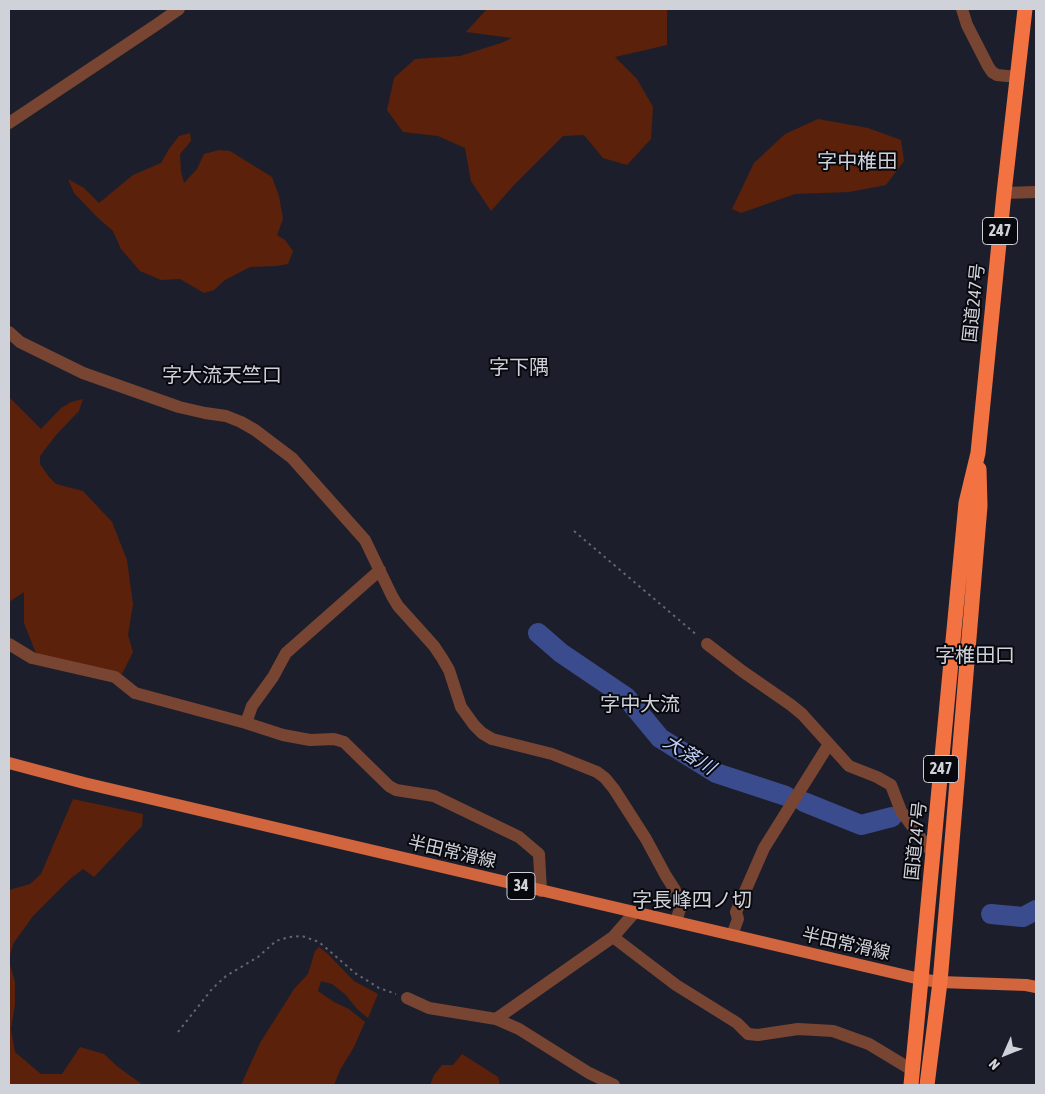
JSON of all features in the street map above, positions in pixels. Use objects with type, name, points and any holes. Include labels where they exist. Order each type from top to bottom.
[{"type":"highway","name":"国道247号","points":[[911,1085],[966,503],[978,453],[1004,193],[1025,9]]},
{"type":"highway","name":"国道247号","points":[[927,1085],[940,982],[980,506],[978,453]]},
{"type":"main road","name":"半田常滑線","points":[[9,763],[94,785],[541,891],[920,979],[940,982],[1036,987]]},
{"type":"street","points":[[9,123],[179,9]]},
{"type":"street","points":[[962,9],[967,25],[992,72],[997,75],[1017,77]]},
{"type":"street","points":[[1004,193],[1036,192]]},
{"type":"street","points":[[9,332],[20,342],[83,373],[179,406],[226,416],[241,422],[255,430],[292,458],[365,540],[398,606],[434,646],[442,658],[449,670],[461,707],[474,725],[492,739],[552,754],[597,772],[605,778],[646,840],[675,890],[680,909],[676,921]]},
{"type":"street","points":[[246,723],[252,706],[273,677],[286,653],[380,570]]},
{"type":"street","points":[[9,644],[32,658],[115,677],[135,693],[283,735],[310,740],[334,739],[344,742],[388,786],[396,790],[434,796],[519,838],[539,854],[541,891]]},
{"type":"street","points":[[707,644],[802,714],[849,766],[877,777],[891,785],[901,811],[928,848],[934,850]]},
{"type":"street","points":[[732,935],[738,919],[736,912],[764,848],[829,744]]},
{"type":"street","points":[[496,1019],[613,936],[635,912]]},
{"type":"street","points":[[613,936],[676,985],[736,1023],[748,1034],[758,1036],[798,1029],[833,1031],[868,1044],[912,1070]]},
{"type":"street","points":[[407,998],[428,1008],[496,1019],[519,1030],[589,1073],[614,1085]]},
{"type":"path","points":[[574,531],[707,644]]},
{"type":"path","points":[[178,1032],[212,989],[226,976],[258,957],[276,941],[289,937],[302,936],[319,942],[355,973],[379,988],[407,998]]},
{"type":"shaded area","points":[[487,9],[667,9],[667,45],[615,57],[637,79],[653,107],[651,139],[627,165],[603,158],[584,135],[563,136],[491,211],[471,181],[465,148],[438,136],[403,132],[387,110],[394,78],[415,59],[460,56],[512,38],[466,32]]},
{"type":"shaded area","points":[[818,119],[868,128],[901,140],[904,161],[886,185],[849,192],[795,194],[741,213],[732,209],[754,163],[785,134]]},
{"type":"shaded area","points":[[190,133],[191,141],[180,154],[184,183],[197,169],[204,154],[219,150],[230,151],[272,177],[279,196],[283,219],[277,235],[285,240],[293,251],[288,264],[250,267],[225,280],[214,290],[204,293],[180,279],[161,280],[140,271],[121,249],[113,231],[74,193],[68,179],[84,188],[99,203],[133,175],[161,163],[179,136]]},
{"type":"shaded area","points":[[9,397],[41,429],[61,408],[71,402],[83,399],[79,411],[56,435],[40,456],[40,464],[56,484],[83,491],[112,522],[127,560],[133,604],[128,635],[133,652],[122,674],[37,656],[24,623],[24,592],[9,602]]},
{"type":"shaded area","points":[[73,799],[143,814],[142,826],[94,877],[83,869],[70,879],[33,916],[13,944],[9,959],[9,890],[30,884],[41,874]]},
{"type":"shaded area","points":[[319,947],[354,981],[378,994],[368,1018],[357,1009],[345,994],[332,984],[321,981],[318,991],[349,1009],[365,1022],[334,1085],[241,1085],[260,1043],[294,989],[308,974],[315,951]]},
{"type":"shaded area","points":[[9,961],[15,982],[15,1004],[11,1029],[15,1052],[41,1074],[62,1074],[80,1047],[104,1054],[143,1085],[9,1085]]},
{"type":"shaded area","points":[[462,1054],[498,1077],[500,1085],[430,1085],[434,1075],[442,1065],[453,1065]]},
{"type":"waterway","name":"大落川","points":[[538,633],[561,653],[626,697],[660,738],[716,773],[786,796]]},
{"type":"waterway","name":"大落川","points":[[804,802],[861,825],[892,817]]},
{"type":"waterway","name":"大落川","points":[[991,914],[1023,917],[1036,910]]},
{"type":"district","name":"字中椎田","points":[[857,162]]},
{"type":"district","name":"字下隅","points":[[519,368]]},
{"type":"district","name":"字大流天竺口","points":[[222,376]]},
{"type":"district","name":"字椎田口","points":[[975,656]]},
{"type":"district","name":"字中大流","points":[[640,705]]},
{"type":"district","name":"字長峰四ノ切","points":[[692,901]]}]
